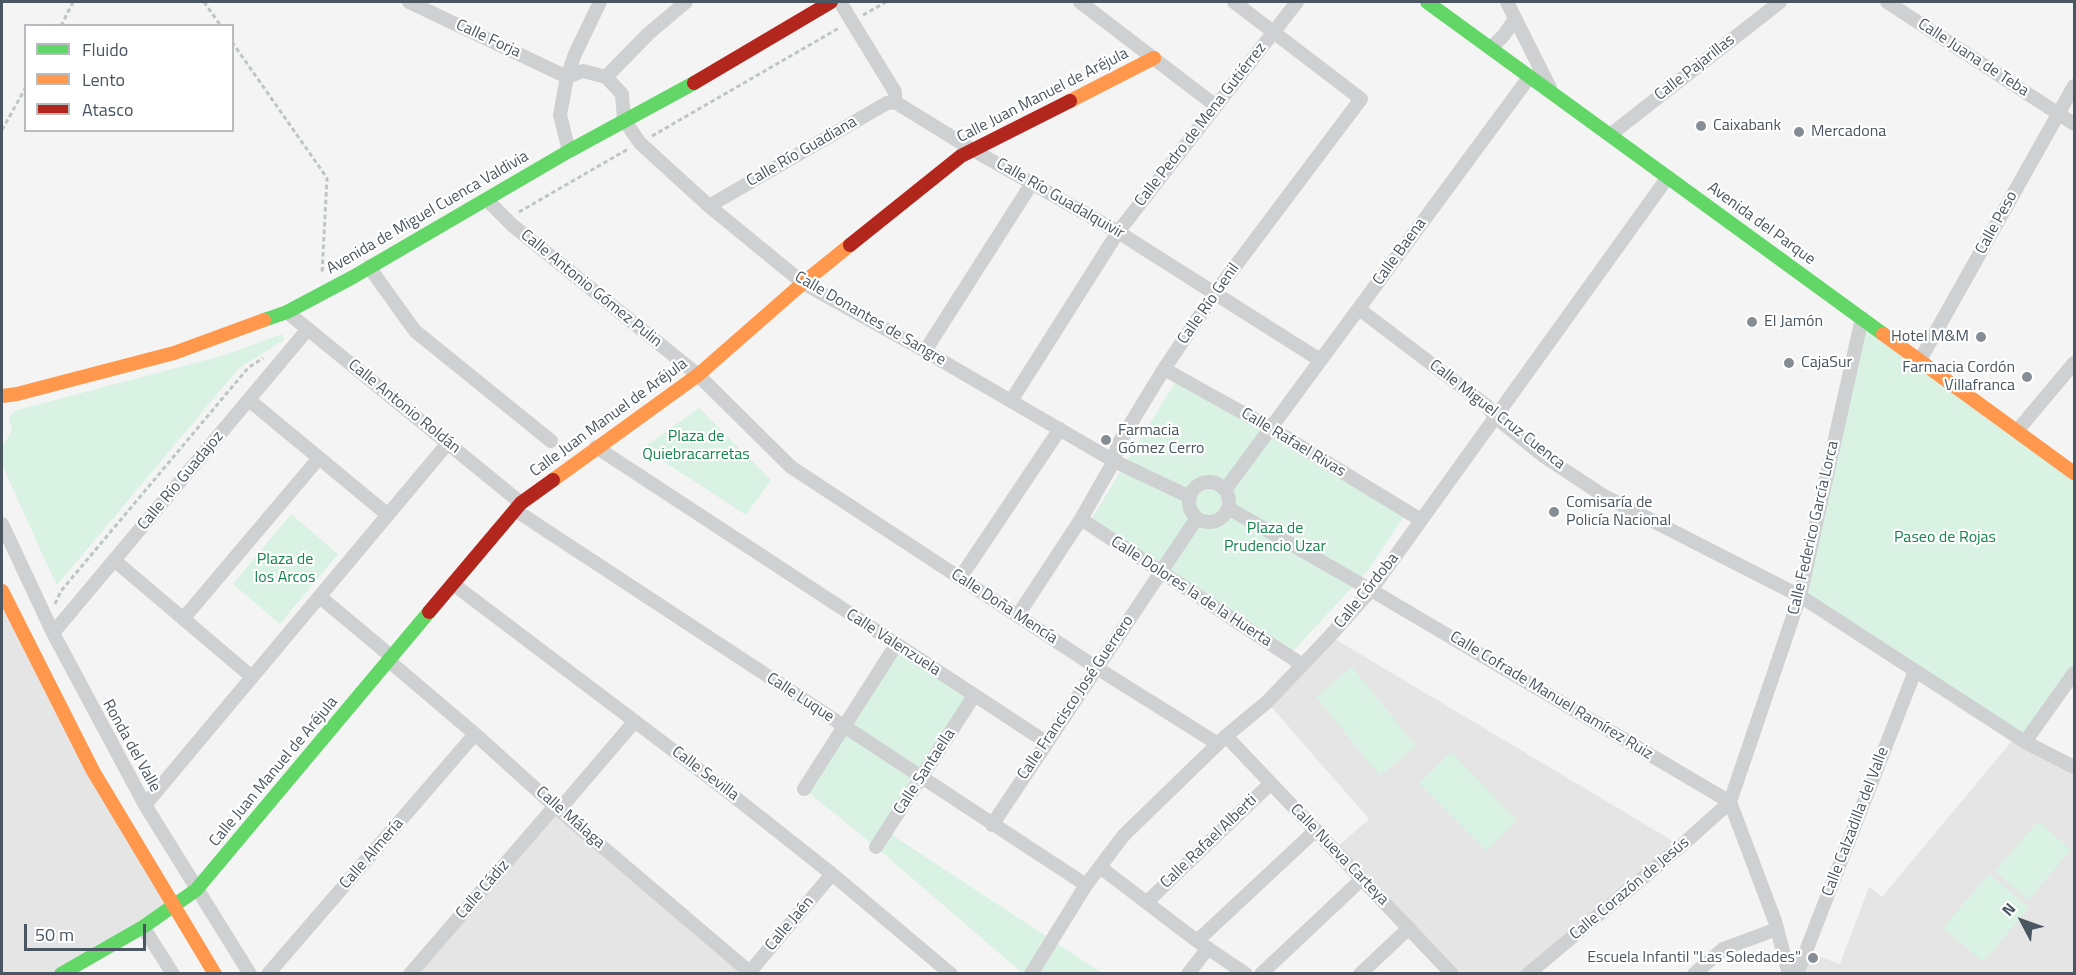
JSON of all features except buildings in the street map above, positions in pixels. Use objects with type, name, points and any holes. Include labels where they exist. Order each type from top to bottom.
[{"type":"street","name":"Calle Forja","points":[[409,2],[567,77]]},
{"type":"street","points":[[569,150],[561,115],[567,77],[575,54],[600,2]]},
{"type":"street","points":[[606,77],[648,34],[686,2]]},
{"type":"street","name":"Avenida de Miguel Cuenca Valdivia","points":[[2,401],[17,394],[174,353],[287,312],[487,200],[569,150],[677,93],[831,2]]},
{"type":"street","points":[[840,2],[895,92],[896,102]]},
{"type":"street","points":[[1080,2],[1216,106]]},
{"type":"street","points":[[1234,2],[1273,32]]},
{"type":"street","name":"Calle Pedro de Mena Gutiérrez","points":[[1011,401],[1118,232],[1297,2]]},
{"type":"street","name":"Avenida del Parque","points":[[1427,2],[2074,473]]},
{"type":"street","points":[[1509,2],[1515,19],[1551,91]]},
{"type":"street","name":"Calle Pajarillas","points":[[1610,135],[1780,2]]},
{"type":"street","name":"Calle Juana de Teba","points":[[1887,2],[2074,124]]},
{"type":"street","points":[[1491,48],[1515,19]]},
{"type":"street","name":"Calle Río Genil","points":[[1018,615],[1081,519],[1114,461],[1117,446],[1164,369],[1215,293],[1361,99],[1273,32]]},
{"type":"street","name":"Calle Juan Manuel de Aréjula","points":[[63,973],[174,908],[196,890],[518,506],[596,447],[698,375],[803,283],[960,156],[1154,58]]},
{"type":"street","points":[[567,77],[583,71],[606,77],[622,94],[624,120]]},
{"type":"street","name":"Calle Baena","points":[[1225,490],[1530,76]]},
{"type":"street","name":"Calle Peso","points":[[1920,360],[2074,86]]},
{"type":"street","name":"Calle Río Guadalquivir","points":[[896,102],[973,150],[1118,232],[1320,360]]},
{"type":"street","name":"Calle Río Guadiana","points":[[710,206],[887,103],[896,102]]},
{"type":"street","name":"Calle Donantes de Sangre","points":[[624,120],[640,143],[710,206],[803,283],[1114,461],[1190,497]]},
{"type":"street","name":"Calle Córdoba","points":[[1031,974],[1086,885],[1124,836],[1222,740],[1267,702],[1371,590],[1668,177]]},
{"type":"street","points":[[925,351],[1032,183]]},
{"type":"street","name":"Calle Antonio Gómez Pulin","points":[[487,200],[512,225],[698,375]]},
{"type":"street","points":[[369,267],[416,331],[551,441]]},
{"type":"street","name":"Calle Miguel Cruz Cuenca","points":[[1359,309],[1487,406],[1495,417],[1545,457],[1604,496],[1800,596]]},
{"type":"street","name":"Calle Antonio Roldán","points":[[287,312],[448,443],[518,506]]},
{"type":"street","name":"Calle Federico García Lorca","points":[[1730,802],[1800,596],[1862,318]]},
{"type":"street","name":"Calle Río Guadajoz","points":[[50,628],[114,561],[308,329]]},
{"type":"street","points":[[2017,431],[2074,363]]},
{"type":"street","name":"Calle Rafael Rivas","points":[[1164,369],[1272,429],[1421,520]]},
{"type":"street","name":"Calle Doña Mencía","points":[[698,375],[791,467],[1097,668],[1222,740]]},
{"type":"street","points":[[249,400],[388,515]]},
{"type":"street","points":[[960,578],[1060,429]]},
{"type":"street","points":[[145,806],[448,443]]},
{"type":"street","name":"Calle Valenzuela","points":[[596,447],[1046,742]]},
{"type":"street","points":[[183,619],[319,458]]},
{"type":"street","points":[[1208,482],[1215,483],[1225,490],[1229,502],[1228,508],[1215,521],[1202,521],[1190,509],[1190,497],[1197,487],[1208,482]]},
{"type":"street","name":"Calle Luque","points":[[518,506],[844,727],[1086,885]]},
{"type":"street","points":[[1228,508],[1371,590]]},
{"type":"street","name":"Calle Francisco José Guerrero","points":[[992,825],[1197,518]]},
{"type":"street","name":"Calle Dolores la de la Huerta","points":[[1081,519],[1301,664]]},
{"type":"street","name":"Ronda del Valle","points":[[2,524],[50,628],[145,806],[250,974]]},
{"type":"street","points":[[114,561],[252,677]]},
{"type":"street","name":"Calle Sevilla","points":[[453,584],[728,790],[951,974]]},
{"type":"street","name":"Calle Cofrade Manuel Ramírez Ruiz","points":[[1371,590],[1730,802]]},
{"type":"street","points":[[2,591],[93,771],[215,974]]},
{"type":"street","points":[[1800,596],[2025,742],[2074,767]]},
{"type":"street","name":"Calle Málaga","points":[[320,597],[557,808],[750,973]]},
{"type":"street","points":[[804,789],[896,645]]},
{"type":"street","name":"Calle Calzadilla del Valle","points":[[1797,974],[1915,671]]},
{"type":"street","points":[[2025,742],[2074,673]]},
{"type":"street","name":"Calle Santaella","points":[[876,847],[974,696]]},
{"type":"street","name":"Calle Cádiz","points":[[410,974],[635,721]]},
{"type":"street","name":"Calle Almería","points":[[268,974],[475,734]]},
{"type":"street","name":"Calle Nueva Carteya","points":[[1222,740],[1271,783],[1452,974]]},
{"type":"street","name":"Calle Rafael Alberti","points":[[1147,902],[1271,783]]},
{"type":"street","points":[[1730,802],[1777,929],[1789,974]]},
{"type":"street","name":"Calle Corazón de Jesús","points":[[1528,974],[1730,802]]},
{"type":"street","points":[[1188,974],[1203,944],[1316,830]]},
{"type":"street","points":[[1100,867],[1246,974]]},
{"type":"street","name":"Calle Jaén","points":[[750,973],[832,874]]},
{"type":"street","points":[[1261,974],[1362,879]]},
{"type":"street","points":[[143,927],[173,974]]},
{"type":"street","points":[[1360,974],[1409,928]]},
{"type":"street","points":[[1694,974],[1723,950],[1777,929]]},
{"type":"path","points":[[62,24],[73,2]]},
{"type":"path","points":[[204,2],[220,24]]},
{"type":"path","points":[[507,219],[886,2]]},
{"type":"path","points":[[234,45],[327,178],[320,294]]},
{"type":"path","points":[[2,130],[24,91]]},
{"type":"path","points":[[50,628],[61,591],[248,368],[267,355]]},
{"type":"shaded area","points":[[2,591],[174,908],[61,973],[2,973]]},
{"type":"shaded area","points":[[1330,636],[1681,846],[1528,973],[1452,973],[1334,850],[1369,819],[1267,702]]},
{"type":"shaded area","points":[[2016,736],[2074,766],[2074,973],[1797,974],[1806,952],[1840,964],[1869,887],[1882,897]]},
{"type":"shaded area","points":[[555,806],[748,974],[410,974]]},
{"type":"green space","name":"Paseo de Rojas","points":[[1862,318],[2074,473],[2074,673],[2025,742],[1800,596]]},
{"type":"green space","points":[[282,334],[284,340],[239,368],[56,584],[2,465],[2,448],[12,430],[9,417],[17,410],[225,355]]},
{"type":"green space","name":"Plaza de Prudencio Uzar","points":[[1176,381],[1405,515],[1369,569],[1293,651],[1092,518]]},
{"type":"green space","name":"Plaza de Quiebracarretas","points":[[699,408],[771,480],[746,515],[643,448]]},
{"type":"green space","name":"Plaza de los Arcos","points":[[291,514],[338,554],[280,624],[233,584]]},
{"type":"green space","points":[[896,645],[974,696],[886,831],[1102,973],[1022,973],[876,847],[804,789]]},
{"type":"green space","points":[[1352,667],[1416,746],[1380,776],[1316,697]]},
{"type":"green space","points":[[1451,752],[1517,820],[1486,851],[1419,783]]},
{"type":"green space","points":[[2038,821],[2071,850],[2028,900],[1995,871]]},
{"type":"green space","points":[[1989,874],[2029,908],[1983,962],[1943,928]]},
{"type":"traffic: fast","points":[[1427,2],[1883,334]]},
{"type":"traffic: fast","points":[[264,320],[287,312],[353,277],[569,151],[694,83]]},
{"type":"traffic: fast","points":[[61,974],[143,927],[196,890],[429,612]]},
{"type":"traffic: slow","points":[[1070,101],[1154,58]]},
{"type":"traffic: slow","points":[[553,480],[698,375],[850,245]]},
{"type":"traffic: slow","points":[[2,396],[174,353],[264,320]]},
{"type":"traffic: slow","points":[[1883,334],[2074,473]]},
{"type":"traffic: slow","points":[[2,591],[93,771],[215,974]]},
{"type":"traffic: jam","points":[[694,83],[831,2]]},
{"type":"traffic: jam","points":[[850,245],[961,156],[1070,101]]},
{"type":"traffic: jam","points":[[429,612],[521,503],[553,480]]},
{"type":"place","name":"Caixabank","points":[[1701,126]]},
{"type":"place","name":"Mercadona","points":[[1799,132]]},
{"type":"place","name":"El Jamón","points":[[1752,322]]},
{"type":"place","name":"Hotel M&M","points":[[1981,337]]},
{"type":"place","name":"CajaSur","points":[[1789,363]]},
{"type":"place","name":"Farmacia Cordón Villafranca","points":[[2027,377]]},
{"type":"place","name":"Farmacia Gómez Cerro","points":[[1106,440]]},
{"type":"place","name":"Comisaría de Policía Nacional","points":[[1554,512]]},
{"type":"place","name":"Escuela Infantil \"Las Soledades\"","points":[[1813,958]]}]
